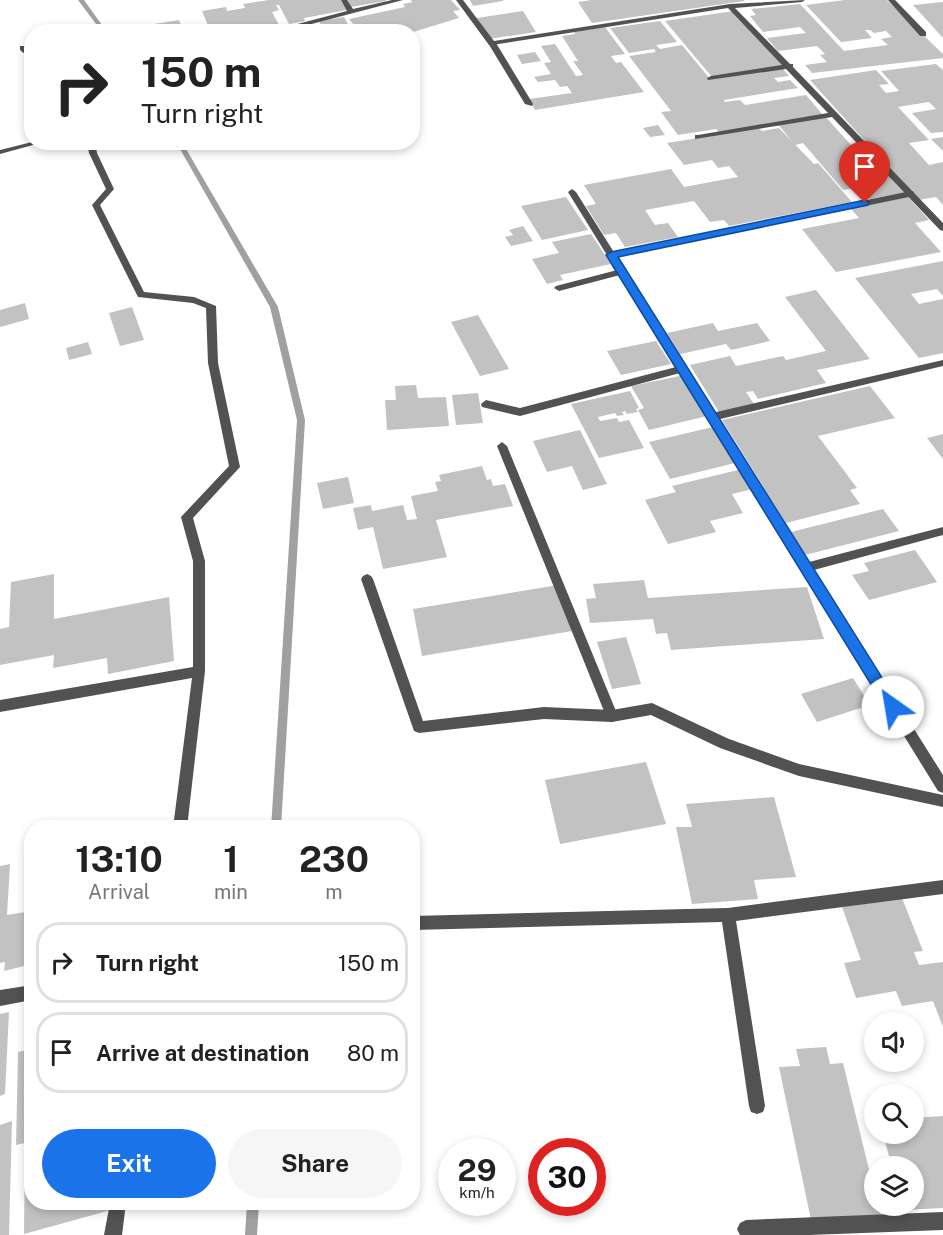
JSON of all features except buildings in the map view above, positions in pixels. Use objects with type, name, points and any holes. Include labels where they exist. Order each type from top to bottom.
[{"type":"street","points":[[344,0],[351,12]]},
{"type":"street","points":[[302,24],[400,0]]},
{"type":"street","points":[[459,0],[492,44],[529,104]]},
{"type":"street","points":[[492,44],[730,6],[802,0]]},
{"type":"street","points":[[891,0],[923,34]]},
{"type":"street","points":[[730,6],[943,228]]},
{"type":"street","points":[[711,78],[790,66]]},
{"type":"street","points":[[698,137],[835,114]]},
{"type":"street","points":[[0,152],[24,146]]},
{"type":"street","points":[[94,150],[110,189],[96,205],[141,295],[194,300],[211,306],[213,363],[235,467],[187,517],[199,561],[199,671],[181,820]]},
{"type":"street","points":[[572,192],[943,788]]},
{"type":"street","points":[[611,255],[910,194]]},
{"type":"street","points":[[559,288],[621,272]]},
{"type":"street","points":[[712,417],[943,363]]},
{"type":"street","points":[[486,404],[520,412],[683,369]]},
{"type":"street","points":[[502,446],[612,716]]},
{"type":"street","points":[[806,567],[943,531]]},
{"type":"street","points":[[367,579],[419,727],[544,713],[612,716],[652,709],[726,744],[799,770],[943,801]]},
{"type":"street","points":[[0,706],[199,671]]},
{"type":"street","points":[[420,923],[728,915],[943,887]]},
{"type":"street","points":[[728,915],[757,1106]]},
{"type":"street","points":[[0,998],[24,994]]},
{"type":"street","points":[[113,1235],[117,1210]]},
{"type":"street","points":[[746,1229],[943,1221]]},
{"type":"waterway","points":[[81,0],[99,24]]},
{"type":"waterway","points":[[184,150],[274,307],[301,420],[276,820]]},
{"type":"waterway","points":[[251,1235],[253,1210]]},
{"type":"route","points":[[865,203],[611,255],[893,707]]}]
